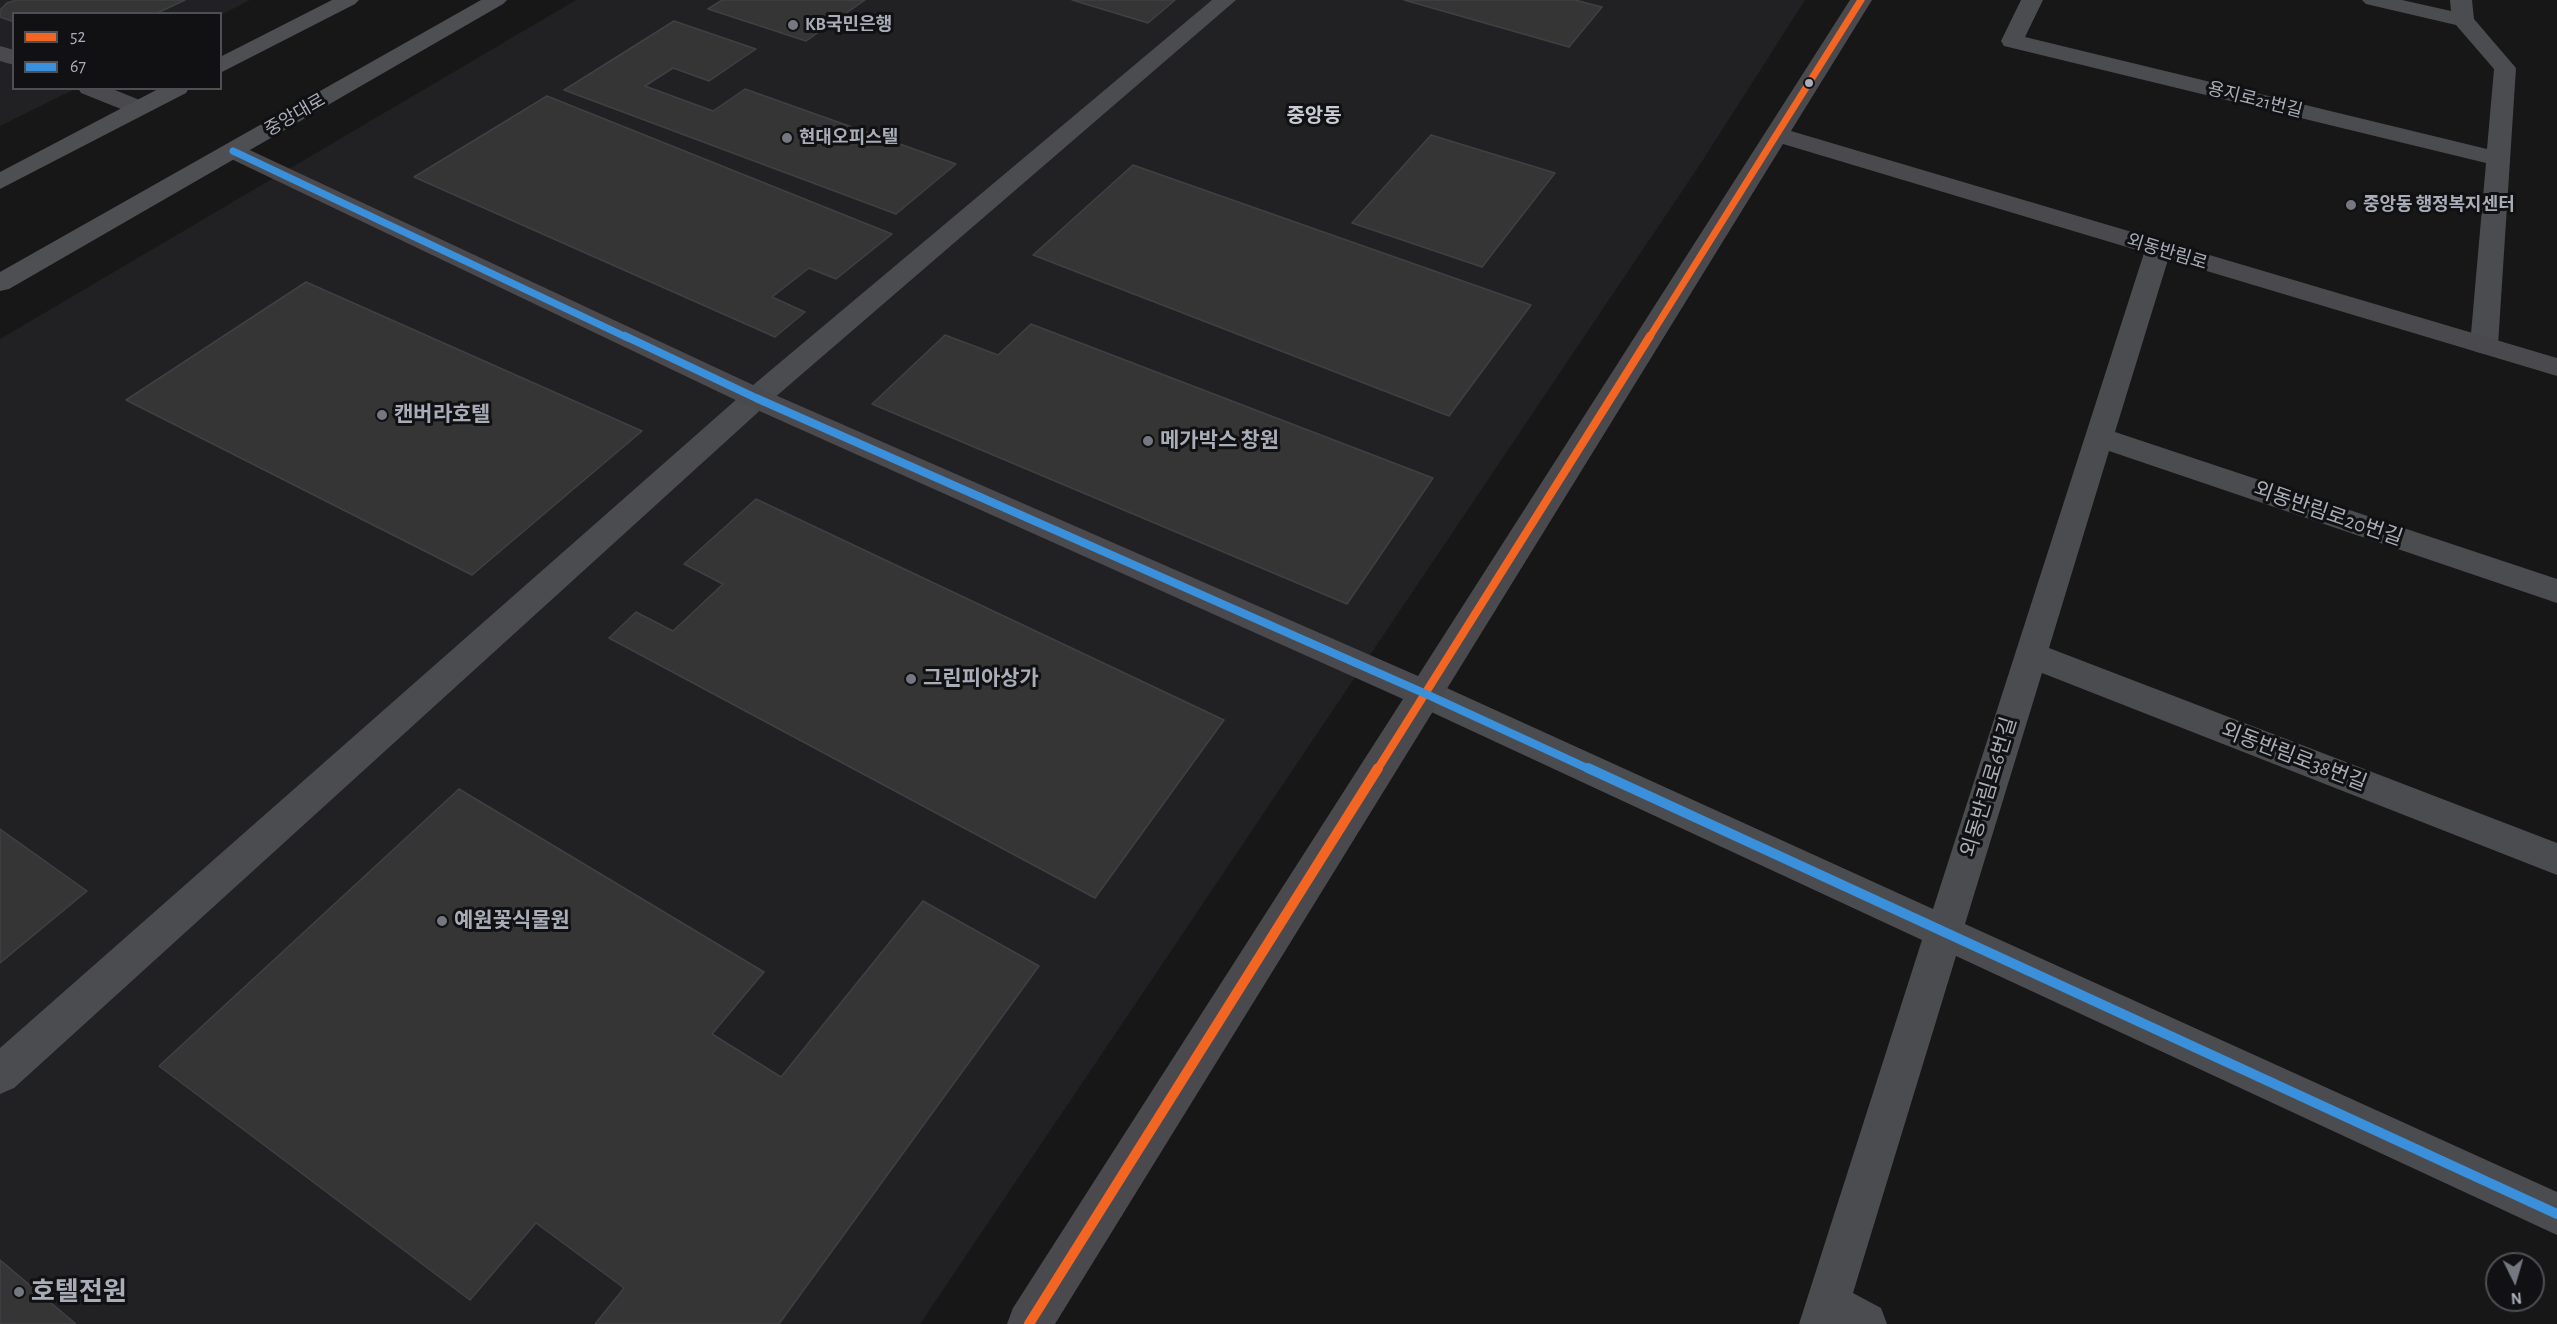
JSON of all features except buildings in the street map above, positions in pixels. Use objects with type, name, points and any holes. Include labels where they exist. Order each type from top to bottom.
[{"type":"main road","points":[[222,65],[348,0]]},
{"type":"main road","name":"중앙대로","points":[[0,283],[496,0]]},
{"type":"main road","points":[[1029,1324],[1861,0]]},
{"type":"main road","points":[[94,90],[139,108]]},
{"type":"main road","points":[[0,182],[174,90]]},
{"type":"main road","name":"외동반림로","points":[[1778,135],[2557,367]]},
{"type":"main road","points":[[233,151],[756,398],[1426,694]]},
{"type":"street","points":[[0,1074],[756,398],[1225,0]]},
{"type":"street","name":"용지로21번길","points":[[2032,0],[2012,41],[2498,159]]},
{"type":"street","points":[[2373,0],[2462,10],[2505,68],[2484,345]]},
{"type":"street","name":"외동반림로6번길","points":[[1824,1314],[2158,250]]},
{"type":"street","name":"외동반림로20번길","points":[[2099,437],[2557,591]]},
{"type":"street","name":"외동반림로38번길","points":[[2031,655],[2557,859]]},
{"type":"street","points":[[1426,694],[2557,1214]]},
{"type":"street","points":[[1824,1314],[1865,1324]]},
{"type":"shaded area","points":[[0,0],[250,0],[222,14],[222,12],[12,12],[12,90],[73,90],[0,126]]},
{"type":"shaded area","points":[[576,0],[1805,0],[1701,163],[920,1324],[0,1324],[0,339]]},
{"type":"transit line","name":"52","points":[[1029,1324],[1861,0]]},
{"type":"transit line","name":"67","points":[[233,151],[756,398],[1426,694],[2557,1214]]},
{"type":"place","name":"KB국민은행","points":[[793,25]]},
{"type":"place","name":"현대오피스텔","points":[[787,138]]},
{"type":"place","name":"중앙동 행정복지센터","points":[[2351,205]]},
{"type":"place","name":"캔버라호텔","points":[[382,415]]},
{"type":"place","name":"메가박스 창원","points":[[1148,441]]},
{"type":"place","name":"그린피아상가","points":[[911,679]]},
{"type":"place","name":"예원꽃식물원","points":[[442,921]]},
{"type":"place","name":"호텔전원","points":[[19,1292]]},
{"type":"district","name":"중앙동","points":[[1314,116]]}]
